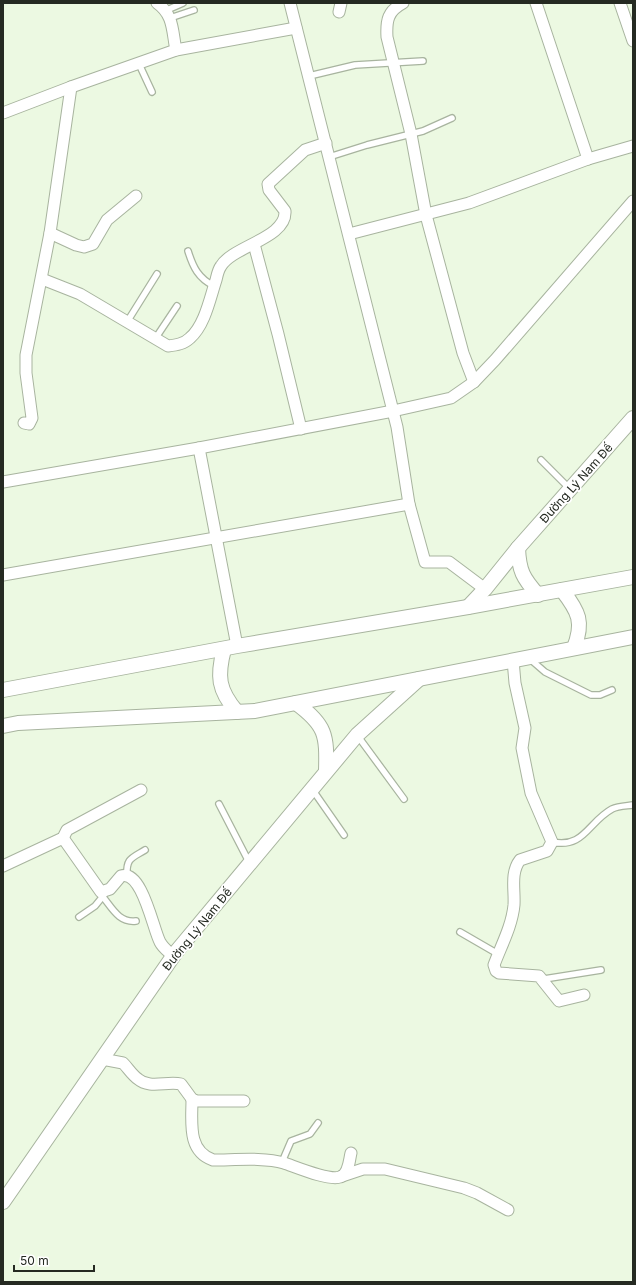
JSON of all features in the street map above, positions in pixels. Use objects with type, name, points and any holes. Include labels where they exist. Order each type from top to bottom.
[{"type":"street","points":[[157,3],[168,14],[176,50]]},
{"type":"street","points":[[290,3],[393,412],[409,504],[425,562],[449,562],[485,589]]},
{"type":"street","points":[[403,3],[395,7],[389,14],[386,23],[387,37],[411,134],[426,215],[463,353],[474,382]]},
{"type":"street","points":[[536,3],[588,159]]},
{"type":"street","points":[[620,3],[633,41]]},
{"type":"street","points":[[3,113],[176,50],[296,28]]},
{"type":"street","points":[[24,424],[28,424],[32,418],[26,373],[26,355],[50,233],[71,87]]},
{"type":"street","points":[[42,279],[80,294],[155,340],[168,346],[181,344],[190,338],[203,317],[221,266],[225,261],[234,253],[254,244],[274,230],[286,215],[284,207],[269,190],[268,184],[305,150],[326,143]]},
{"type":"street","points":[[349,234],[426,215],[469,202],[588,159],[633,146]]},
{"type":"street","points":[[50,233],[76,245],[84,247],[93,244],[107,220],[136,196]]},
{"type":"street","points":[[3,482],[393,412],[451,398],[474,382],[495,360],[633,201]]},
{"type":"street","points":[[254,244],[301,429]]},
{"type":"street","name":"Đường Lý Nam Đế","points":[[468,608],[518,548],[571,490],[633,418]]},
{"type":"street","points":[[199,448],[216,537],[230,647],[219,666],[220,679],[222,692],[237,712]]},
{"type":"street","points":[[3,575],[409,504]]},
{"type":"street","points":[[518,548],[519,566],[523,577],[538,594]]},
{"type":"street","points":[[3,690],[230,647],[468,608],[633,577]]},
{"type":"street","points":[[562,590],[573,604],[578,615],[580,626],[574,648]]},
{"type":"street","points":[[3,726],[18,723],[255,711],[633,637]]},
{"type":"street","points":[[513,660],[515,683],[526,728],[522,748],[531,793],[552,842],[547,851],[520,860],[515,869],[512,918],[494,965],[496,971],[499,973],[539,976],[544,980],[559,1001],[584,995]]},
{"type":"street","name":"Đường Lý Nam Đế","points":[[3,1202],[173,956],[357,735],[418,679]]},
{"type":"street","points":[[296,703],[312,715],[321,726],[326,739],[326,771]]},
{"type":"street","points":[[3,866],[63,838],[67,830],[141,790]]},
{"type":"street","points":[[63,838],[101,892],[104,894],[121,876],[127,875],[132,877],[140,889],[160,943],[173,956]]},
{"type":"street","points":[[102,1060],[123,1062],[138,1080],[149,1084],[181,1084],[192,1099],[192,1134],[197,1150],[213,1160],[282,1162],[336,1178],[363,1169],[385,1170],[464,1188],[477,1193],[508,1210]]},
{"type":"street","points":[[192,1099],[202,1102],[244,1100]]},
{"type":"street","points":[[342,1176],[347,1171],[351,1153]]},
{"type":"lane","points":[[168,14],[183,3]]},
{"type":"lane","points":[[168,14],[194,10]]},
{"type":"lane","points":[[309,76],[355,65],[423,61]]},
{"type":"lane","points":[[140,64],[152,92]]},
{"type":"lane","points":[[330,157],[367,145],[423,131],[452,118]]},
{"type":"lane","points":[[188,251],[195,270],[205,281],[214,286]]},
{"type":"lane","points":[[127,322],[157,274]]},
{"type":"lane","points":[[155,340],[177,306]]},
{"type":"lane","points":[[541,460],[571,490]]},
{"type":"lane","points":[[529,657],[545,672],[591,695],[612,690]]},
{"type":"lane","points":[[357,735],[404,799]]},
{"type":"lane","points":[[312,789],[344,835]]},
{"type":"lane","points":[[219,804],[250,863]]},
{"type":"lane","points":[[552,842],[562,844],[573,842],[613,808],[633,806]]},
{"type":"lane","points":[[127,875],[126,865],[128,860],[145,850]]},
{"type":"lane","points":[[79,917],[95,906],[104,894],[117,915],[123,919],[136,921]]},
{"type":"lane","points":[[460,932],[498,954]]},
{"type":"lane","points":[[544,980],[601,970]]},
{"type":"lane","points":[[282,1162],[291,1141],[310,1134],[318,1123]]}]
